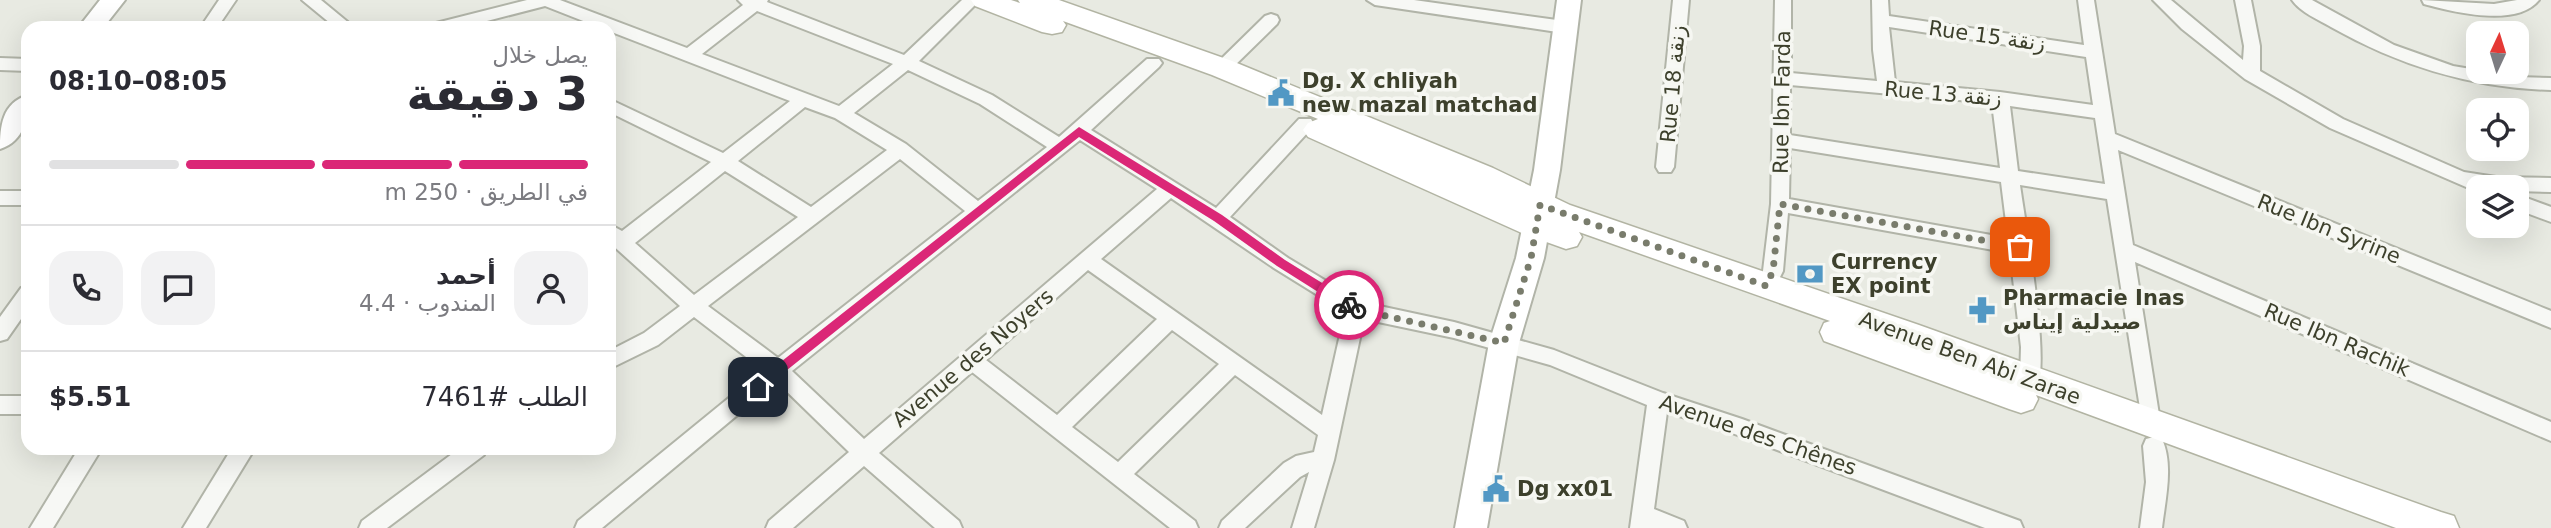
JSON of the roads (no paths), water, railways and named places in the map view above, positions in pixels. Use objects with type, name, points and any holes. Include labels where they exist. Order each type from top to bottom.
[{"type":"main road","name":"Avenue Ben Abi Zarae","points":[[984,0],[1153,63],[1537,215],[2152,434],[2441,528]]},
{"type":"main road","name":"Avenue Ben Abi Zarae","points":[[1031,0],[1222,68],[1470,171],[1537,215],[1766,286],[2030,380],[2152,434],[2383,528]]},
{"type":"street","points":[[96,21],[113,0]]},
{"type":"street","points":[[213,21],[228,0]]},
{"type":"street","points":[[310,0],[338,21]]},
{"type":"street","points":[[479,0],[498,13]]},
{"type":"street","points":[[841,114],[907,62],[972,0]]},
{"type":"street","points":[[1374,0],[1453,6],[1564,27]]},
{"type":"street","points":[[1471,528],[1504,343],[1531,258],[1552,134],[1569,0]]},
{"type":"street","name":"Rue 18 زنقة","points":[[1665,167],[1681,0]]},
{"type":"street","name":"Rue Ibn Farda","points":[[1766,286],[1773,271],[1780,204],[1783,0]]},
{"type":"street","points":[[1880,0],[1887,89]]},
{"type":"street","points":[[2086,0],[2152,434],[2157,482],[2151,528]]},
{"type":"street","points":[[2161,0],[2206,41],[2250,75],[2298,104],[2351,131],[2466,180]]},
{"type":"street","points":[[2243,0],[2252,46],[2250,75]]},
{"type":"street","points":[[2300,0],[2350,32],[2416,60],[2481,78],[2513,83],[2551,84]]},
{"type":"street","points":[[2430,0],[2454,6],[2501,10],[2515,8],[2531,0]]},
{"type":"street","points":[[466,21],[548,1],[587,21]]},
{"type":"street","points":[[688,56],[754,1],[907,62],[998,104],[1059,146]]},
{"type":"street","points":[[1222,68],[1270,20]]},
{"type":"street","name":"Rue 15 زنقة","points":[[1880,20],[2094,52]]},
{"type":"street","points":[[616,36],[688,56],[841,114],[900,149],[979,212]]},
{"type":"street","points":[[586,528],[778,370],[1079,131],[1153,63]]},
{"type":"street","points":[[0,64],[21,65]]},
{"type":"street","name":"Rue 13 زنقة","points":[[1783,78],[2000,98],[2103,113]]},
{"type":"street","points":[[2000,98],[2031,346],[2030,380]]},
{"type":"street","points":[[804,99],[724,162],[616,236],[693,306],[778,370],[863,452],[951,528]]},
{"type":"street","points":[[616,108],[724,162],[810,215]]},
{"type":"street","points":[[0,139],[21,113]]},
{"type":"street","points":[[1218,218],[1269,166],[1305,124]]},
{"type":"street","name":"Avenue des Chênes","points":[[1079,131],[1356,309],[1504,343],[1554,359],[1658,400],[1954,504],[2012,528]]},
{"type":"street","name":"Rue Ibn Syrine","points":[[2107,138],[2551,320]]},
{"type":"street","points":[[1782,140],[2115,193]]},
{"type":"street","points":[[616,357],[651,338],[900,149]]},
{"type":"street","points":[[2529,185],[2551,185]]},
{"type":"street","name":"Avenue des Noyers","points":[[777,528],[970,359],[1089,261],[1169,189]]},
{"type":"street","points":[[0,198],[21,198]]},
{"type":"street","points":[[1780,204],[2020,247]]},
{"type":"street","points":[[2529,206],[2551,215]]},
{"type":"street","name":"Rue Ibn Rachik","points":[[2124,249],[2551,432]]},
{"type":"street","points":[[1089,261],[1328,430]]},
{"type":"street","points":[[0,333],[21,303]]},
{"type":"street","points":[[1303,528],[1322,460],[1356,309]]},
{"type":"street","points":[[1058,427],[1170,318]]},
{"type":"street","points":[[970,359],[1187,528]]},
{"type":"street","points":[[1120,474],[1235,362]]},
{"type":"street","points":[[1658,400],[1642,521],[1676,528]]},
{"type":"street","points":[[0,405],[21,405]]},
{"type":"street","points":[[41,528],[87,455]]},
{"type":"street","points":[[194,528],[240,455]]},
{"type":"street","points":[[370,528],[467,455]]},
{"type":"street","points":[[1230,528],[1292,470],[1304,463],[1322,460]]},
{"type":"place","name":"Dg. X chliyah new mazal matchad","points":[[1281,93]]},
{"type":"place","name":"Currency EX point","points":[[1810,274]]},
{"type":"place","name":"Pharmacie Inas صيدلية إيناس","points":[[1982,310]]},
{"type":"place","name":"Dg xx01","points":[[1496,489]]}]
